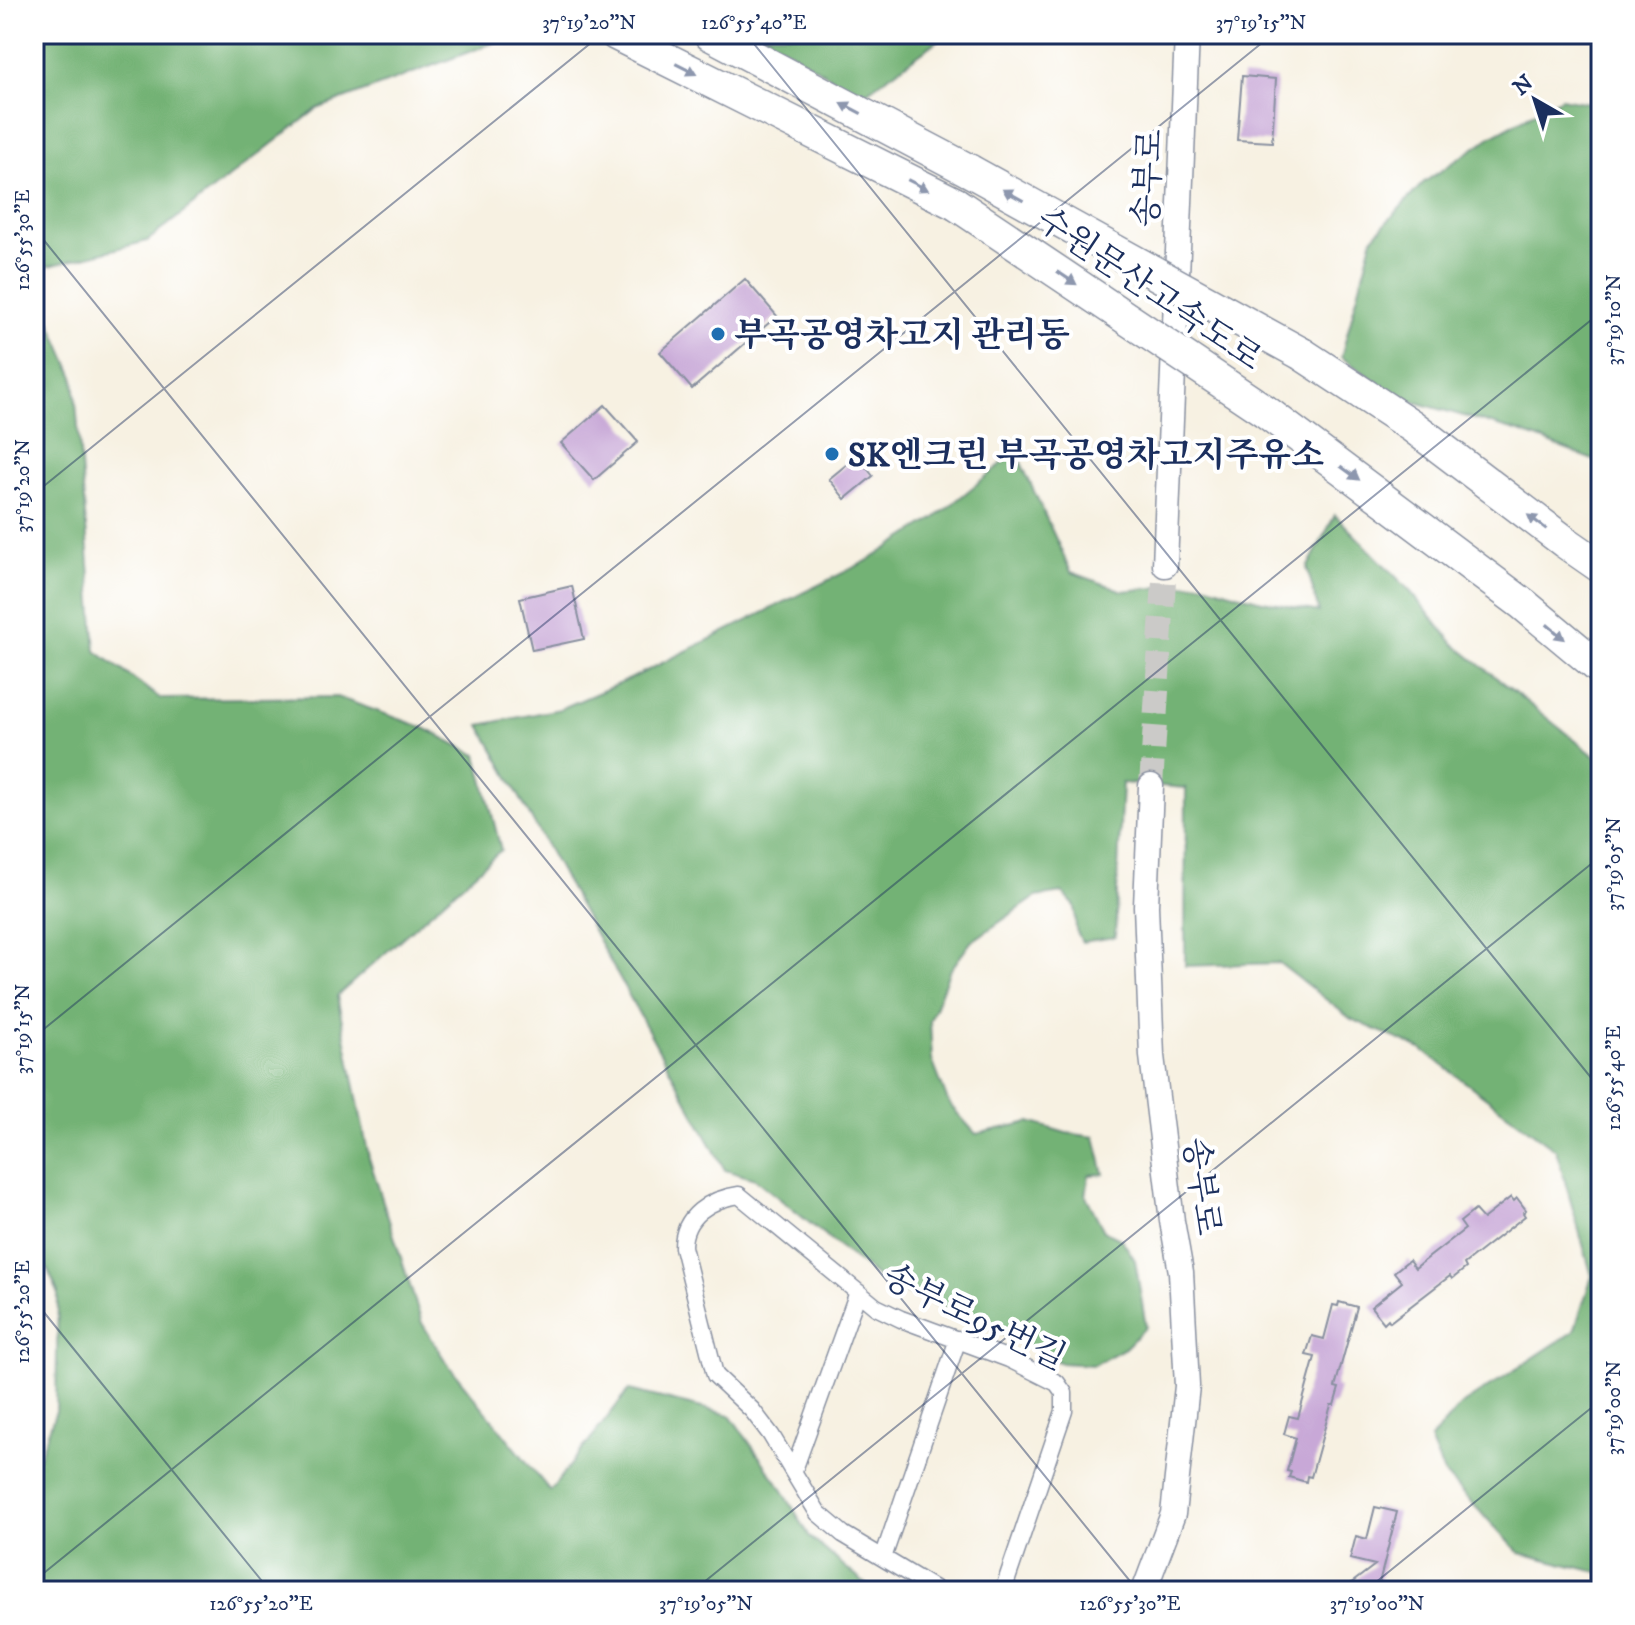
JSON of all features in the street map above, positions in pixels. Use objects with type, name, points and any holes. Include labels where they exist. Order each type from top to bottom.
[{"type":"highway","name":"수원문산고속도로","points":[[616,34],[956,204],[1265,411],[1523,604],[1601,669]]},
{"type":"highway","name":"수원문산고속도로","points":[[710,34],[970,171],[1302,354],[1412,426],[1601,567]]},
{"type":"street","name":"송부로","points":[[1165,565],[1187,34]]},
{"type":"street","name":"송부로","points":[[1144,1591],[1173,1514],[1187,1386],[1181,1272],[1152,1056],[1146,906],[1151,786]]},
{"type":"street","name":"송부로95번길","points":[[938,1591],[843,1534],[818,1513],[794,1470],[752,1410],[715,1375],[683,1247],[686,1225],[723,1197],[739,1195],[876,1307],[1009,1359],[1057,1383],[1064,1393],[1064,1411],[1003,1591]]},
{"type":"street","points":[[794,1470],[858,1292]]},
{"type":"street","points":[[883,1558],[958,1339]]},
{"type":"green space","points":[[34,34],[517,34],[317,109],[147,241],[34,270]]},
{"type":"green space","points":[[762,34],[947,34],[861,96]]},
{"type":"green space","points":[[1561,98],[1601,105],[1601,463],[1523,433],[1401,398],[1341,357],[1373,237],[1423,183],[1492,136]]},
{"type":"green space","points":[[34,284],[74,377],[96,651],[161,699],[337,697],[422,727],[477,755],[501,850],[337,996],[369,1158],[422,1323],[446,1362],[550,1491],[629,1390],[730,1415],[782,1489],[810,1537],[870,1588],[869,1591],[34,1591],[34,1470],[56,1411],[58,1292],[34,1240]]},
{"type":"green space","points":[[1016,452],[1071,572],[1123,591],[1201,583],[1258,600],[1319,612],[1307,568],[1335,515],[1410,591],[1454,644],[1601,761],[1601,1573],[1520,1553],[1444,1474],[1430,1440],[1460,1406],[1574,1331],[1592,1276],[1556,1150],[1421,1049],[1351,1019],[1279,963],[1185,966],[1186,788],[1122,783],[1115,937],[1082,942],[1076,930],[1075,906],[1063,893],[1036,897],[971,942],[949,972],[930,1021],[932,1060],[949,1104],[976,1134],[1030,1122],[1066,1133],[1095,1137],[1104,1174],[1089,1175],[1086,1196],[1104,1231],[1122,1240],[1135,1260],[1146,1327],[1125,1348],[1094,1365],[1061,1363],[966,1316],[888,1286],[755,1179],[725,1170],[480,725],[560,709],[630,679],[869,560],[935,518]]},
{"type":"building","points":[[1242,76],[1276,79],[1272,142],[1237,140]]},
{"type":"building","name":"부곡공영차고지 관리동","points":[[745,279],[777,316],[692,389],[660,352]]},
{"type":"building","points":[[605,405],[638,442],[594,480],[561,443]]},
{"type":"building","points":[[857,456],[873,476],[845,499],[829,479]]},
{"type":"building","points":[[572,586],[584,639],[532,650],[520,598]]},
{"type":"building","points":[[1511,1197],[1514,1201],[1517,1198],[1526,1210],[1523,1213],[1525,1216],[1464,1264],[1466,1268],[1452,1279],[1450,1276],[1390,1322],[1388,1319],[1384,1323],[1371,1307],[1402,1282],[1394,1272],[1409,1260],[1415,1268],[1465,1229],[1460,1222],[1475,1210],[1483,1219]]},
{"type":"building","points":[[1339,1302],[1357,1307],[1335,1387],[1339,1388],[1334,1405],[1331,1405],[1311,1477],[1307,1476],[1306,1482],[1289,1477],[1291,1472],[1287,1471],[1296,1438],[1284,1434],[1289,1416],[1298,1418],[1315,1357],[1306,1355],[1312,1336],[1324,1339],[1333,1305],[1338,1306]]},
{"type":"building","points":[[1375,1507],[1397,1512],[1377,1591],[1341,1591],[1375,1565],[1350,1559],[1356,1536],[1367,1539]]},
{"type":"tunnel","points":[[1151,786],[1165,565]]},
{"type":"place","name":"부곡공영차고지 관리동","points":[[718,334]]},
{"type":"place","name":"SK엔크린 부곡공영차고지주유소","points":[[832,454]]}]
